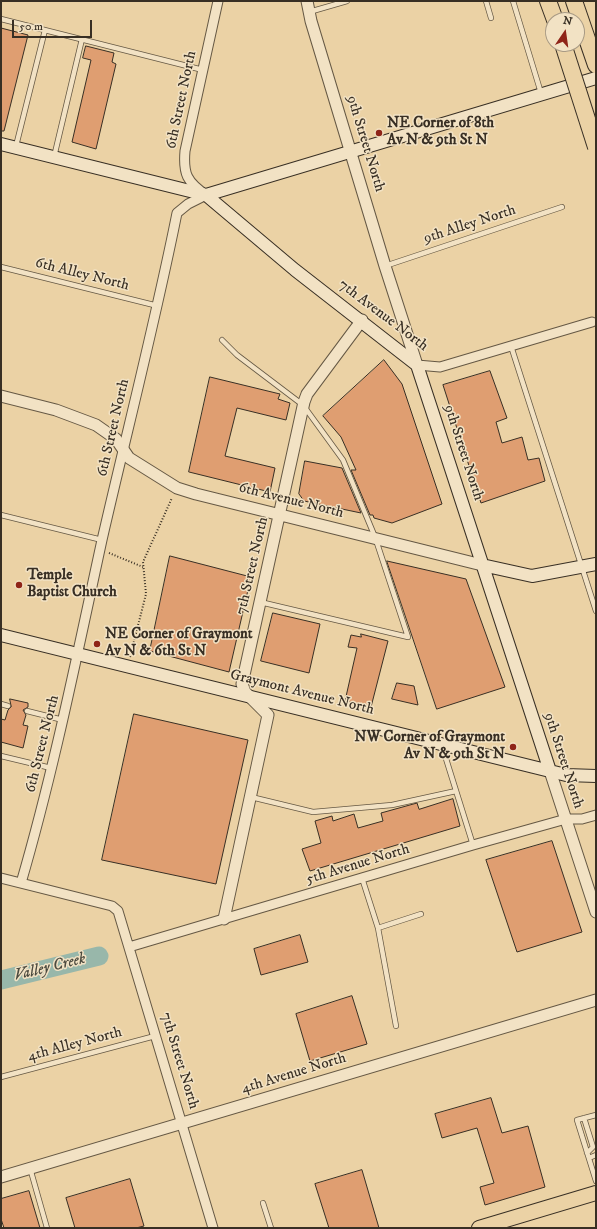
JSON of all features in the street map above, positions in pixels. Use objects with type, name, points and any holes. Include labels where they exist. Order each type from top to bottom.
[{"type":"highway","points":[[548,1],[552,12]]},
{"type":"highway","points":[[574,1],[596,65]]},
{"type":"highway","points":[[566,52],[596,147]]},
{"type":"main road","points":[[1,144],[206,195],[596,78]]},
{"type":"main road","name":"7th Avenue North","points":[[206,195],[295,270],[362,320],[417,365]]},
{"type":"main road","name":"9th Street North","points":[[417,365],[550,771]]},
{"type":"main road","name":"6th Avenue North","points":[[482,565],[532,576],[582,568],[596,564]]},
{"type":"main road","name":"Graymont Avenue North","points":[[1,635],[550,771],[567,775],[596,776]]},
{"type":"main road","points":[[479,1228],[497,1226],[596,1193]]},
{"type":"street","name":"6th Street North","points":[[21,883],[36,832],[79,654],[102,540],[158,306],[177,213],[188,204],[206,195],[194,185],[183,167],[185,151],[218,1]]},
{"type":"street","name":"9th Street North","points":[[308,6],[385,266],[417,365]]},
{"type":"street","name":"7th Street North","points":[[224,919],[249,797],[268,715],[245,692],[242,684],[304,405],[307,394],[362,320]]},
{"type":"street","name":"7th Avenue North","points":[[417,365],[440,367],[592,322]]},
{"type":"street","name":"6th Avenue North","points":[[1,396],[56,410],[96,425],[116,439],[129,458],[177,488],[482,565]]},
{"type":"street","name":"9th Street North","points":[[550,771],[595,906]]},
{"type":"street","name":"5th Avenue North","points":[[129,947],[473,845],[566,820],[582,819],[596,815]]},
{"type":"street","points":[[1,878],[21,883]]},
{"type":"street","name":"7th Street North","points":[[21,883],[112,906],[120,917],[213,1228]]},
{"type":"street","name":"4th Avenue North","points":[[1,1177],[596,1000]]},
{"type":"lane","points":[[308,6],[347,1]]},
{"type":"lane","points":[[486,1],[491,18]]},
{"type":"lane","points":[[513,1],[542,94]]},
{"type":"lane","points":[[1,19],[203,70]]},
{"type":"lane","points":[[16,148],[45,30]]},
{"type":"lane","points":[[54,157],[82,39]]},
{"type":"lane","name":"9th Alley North","points":[[385,266],[562,207]]},
{"type":"lane","name":"6th Alley North","points":[[1,267],[158,306]]},
{"type":"lane","points":[[222,340],[237,355],[304,405],[343,460],[375,538],[408,637],[260,602]]},
{"type":"lane","points":[[511,346],[596,611]]},
{"type":"lane","points":[[1,515],[102,540]]},
{"type":"lane","points":[[1,704],[8,706]]},
{"type":"lane","points":[[26,711],[63,720]]},
{"type":"lane","points":[[441,744],[473,845]]},
{"type":"lane","points":[[1,756],[51,768]]},
{"type":"lane","points":[[249,797],[313,812],[392,805],[456,791]]},
{"type":"lane","points":[[362,878],[378,928],[396,1026]]},
{"type":"lane","points":[[378,928],[421,914]]},
{"type":"lane","name":"4th Alley North","points":[[1,1078],[155,1036]]},
{"type":"lane","points":[[596,1115],[577,1120],[596,1181]]},
{"type":"lane","points":[[584,1118],[593,1147],[588,1156]]},
{"type":"lane","points":[[588,1156],[596,1155]]},
{"type":"lane","points":[[30,1168],[47,1228]]},
{"type":"lane","points":[[263,1203],[271,1228]]},
{"type":"path","points":[[128,666],[146,594],[143,562],[177,488]]},
{"type":"path","points":[[100,550],[143,567]]},
{"type":"building","points":[[1,28],[28,35],[4,131],[1,131]]},
{"type":"building","points":[[86,46],[114,53],[112,62],[116,64],[96,149],[72,142],[91,60],[83,58]]},
{"type":"building","points":[[384,360],[402,384],[442,504],[392,523],[374,518],[373,515],[370,515],[351,470],[356,470],[341,437],[323,416]]},
{"type":"building","points":[[490,371],[507,418],[496,422],[502,443],[522,437],[528,460],[539,458],[545,481],[481,503],[443,385]]},
{"type":"building","points":[[210,377],[280,394],[278,399],[290,403],[286,420],[237,408],[225,456],[275,468],[270,492],[189,472]]},
{"type":"building","points":[[305,461],[342,468],[361,513],[304,501],[299,494]]},
{"type":"building","points":[[170,556],[251,577],[229,672],[150,651]]},
{"type":"building","points":[[387,561],[466,579],[505,687],[437,709]]},
{"type":"building","points":[[273,613],[320,624],[309,673],[261,661]]},
{"type":"building","points":[[361,634],[388,641],[371,707],[345,701],[357,648],[348,647],[351,635],[361,637]]},
{"type":"building","points":[[397,683],[414,686],[418,705],[392,699]]},
{"type":"building","points":[[10,699],[28,703],[28,707],[23,710],[26,715],[23,725],[28,726],[23,748],[1,742],[1,719],[5,720],[8,710],[11,707]]},
{"type":"building","points":[[134,714],[248,740],[216,884],[102,860]]},
{"type":"building","points":[[453,799],[460,826],[310,871],[302,849],[321,843],[315,821],[332,816],[333,821],[354,814],[358,828],[383,821],[381,813],[417,803],[419,809]]},
{"type":"building","points":[[552,841],[582,932],[517,952],[486,860]]},
{"type":"building","points":[[300,935],[308,962],[261,975],[254,949]]},
{"type":"building","points":[[352,996],[367,1044],[310,1061],[296,1014]]},
{"type":"building","points":[[491,1098],[502,1133],[528,1126],[545,1187],[485,1205],[480,1187],[494,1183],[477,1128],[442,1138],[435,1114]]},
{"type":"building","points":[[362,1170],[379,1228],[329,1228],[315,1184]]},
{"type":"building","points":[[130,1179],[144,1226],[136,1228],[75,1228],[66,1198]]},
{"type":"building","points":[[29,1191],[40,1228],[4,1228],[1,1219],[1,1199]]},
{"type":"waterway","name":"Valley Creek","points":[[1,980],[99,956]]},
{"type":"place","name":"NE Corner of 8th Av N & 9th St N","points":[[379,133]]},
{"type":"place","name":"Temple Baptist Church","points":[[19,585]]},
{"type":"place","name":"NE Corner of Graymont Av N & 6th St N","points":[[97,644]]},
{"type":"place","name":"NW Corner of Graymont Av N & 9th St N","points":[[513,747]]}]
